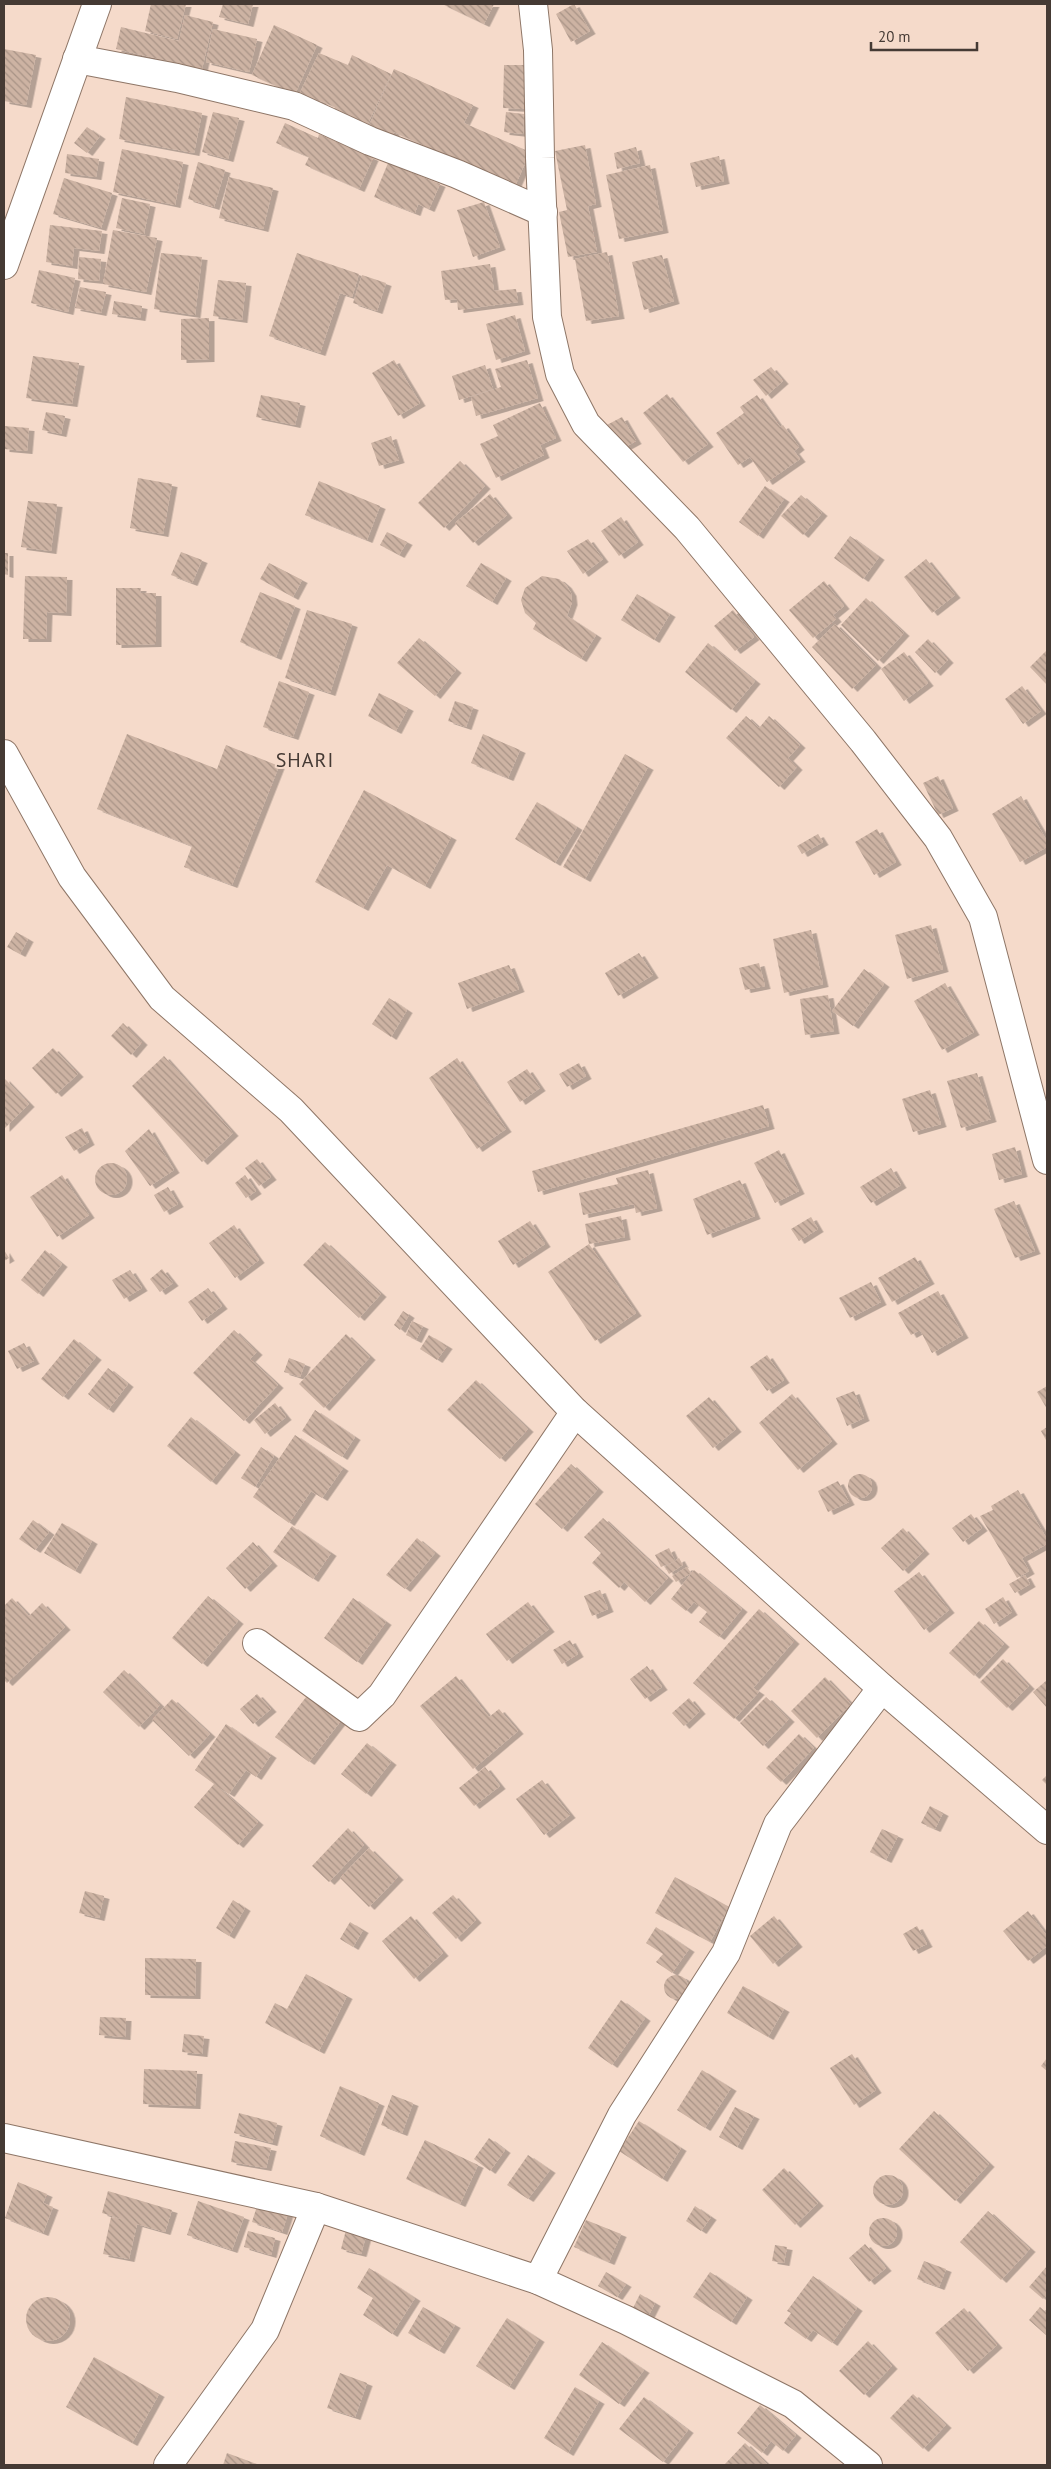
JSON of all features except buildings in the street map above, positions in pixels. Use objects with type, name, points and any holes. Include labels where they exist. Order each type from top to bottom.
[{"type":"street","points":[[4,265],[97,4]]},
{"type":"street","points":[[533,4],[538,50],[547,316],[560,374],[586,424],[687,528],[863,742],[938,838],[983,917],[1047,1160]]},
{"type":"street","points":[[77,59],[177,78],[294,106],[542,212]]},
{"type":"street","points":[[4,754],[72,877],[162,998],[291,1110],[575,1412],[882,1688],[1047,1830]]},
{"type":"street","points":[[258,1642],[359,1717],[382,1695],[575,1412]]},
{"type":"street","points":[[538,2280],[622,2115],[726,1953],[778,1824],[882,1688]]},
{"type":"street","points":[[4,2138],[316,2207],[538,2280],[626,2320],[793,2404],[868,2465]]},
{"type":"street","points":[[168,2465],[265,2330],[316,2207]]},
{"type":"district","name":"SHARI","points":[[305,760]]}]
